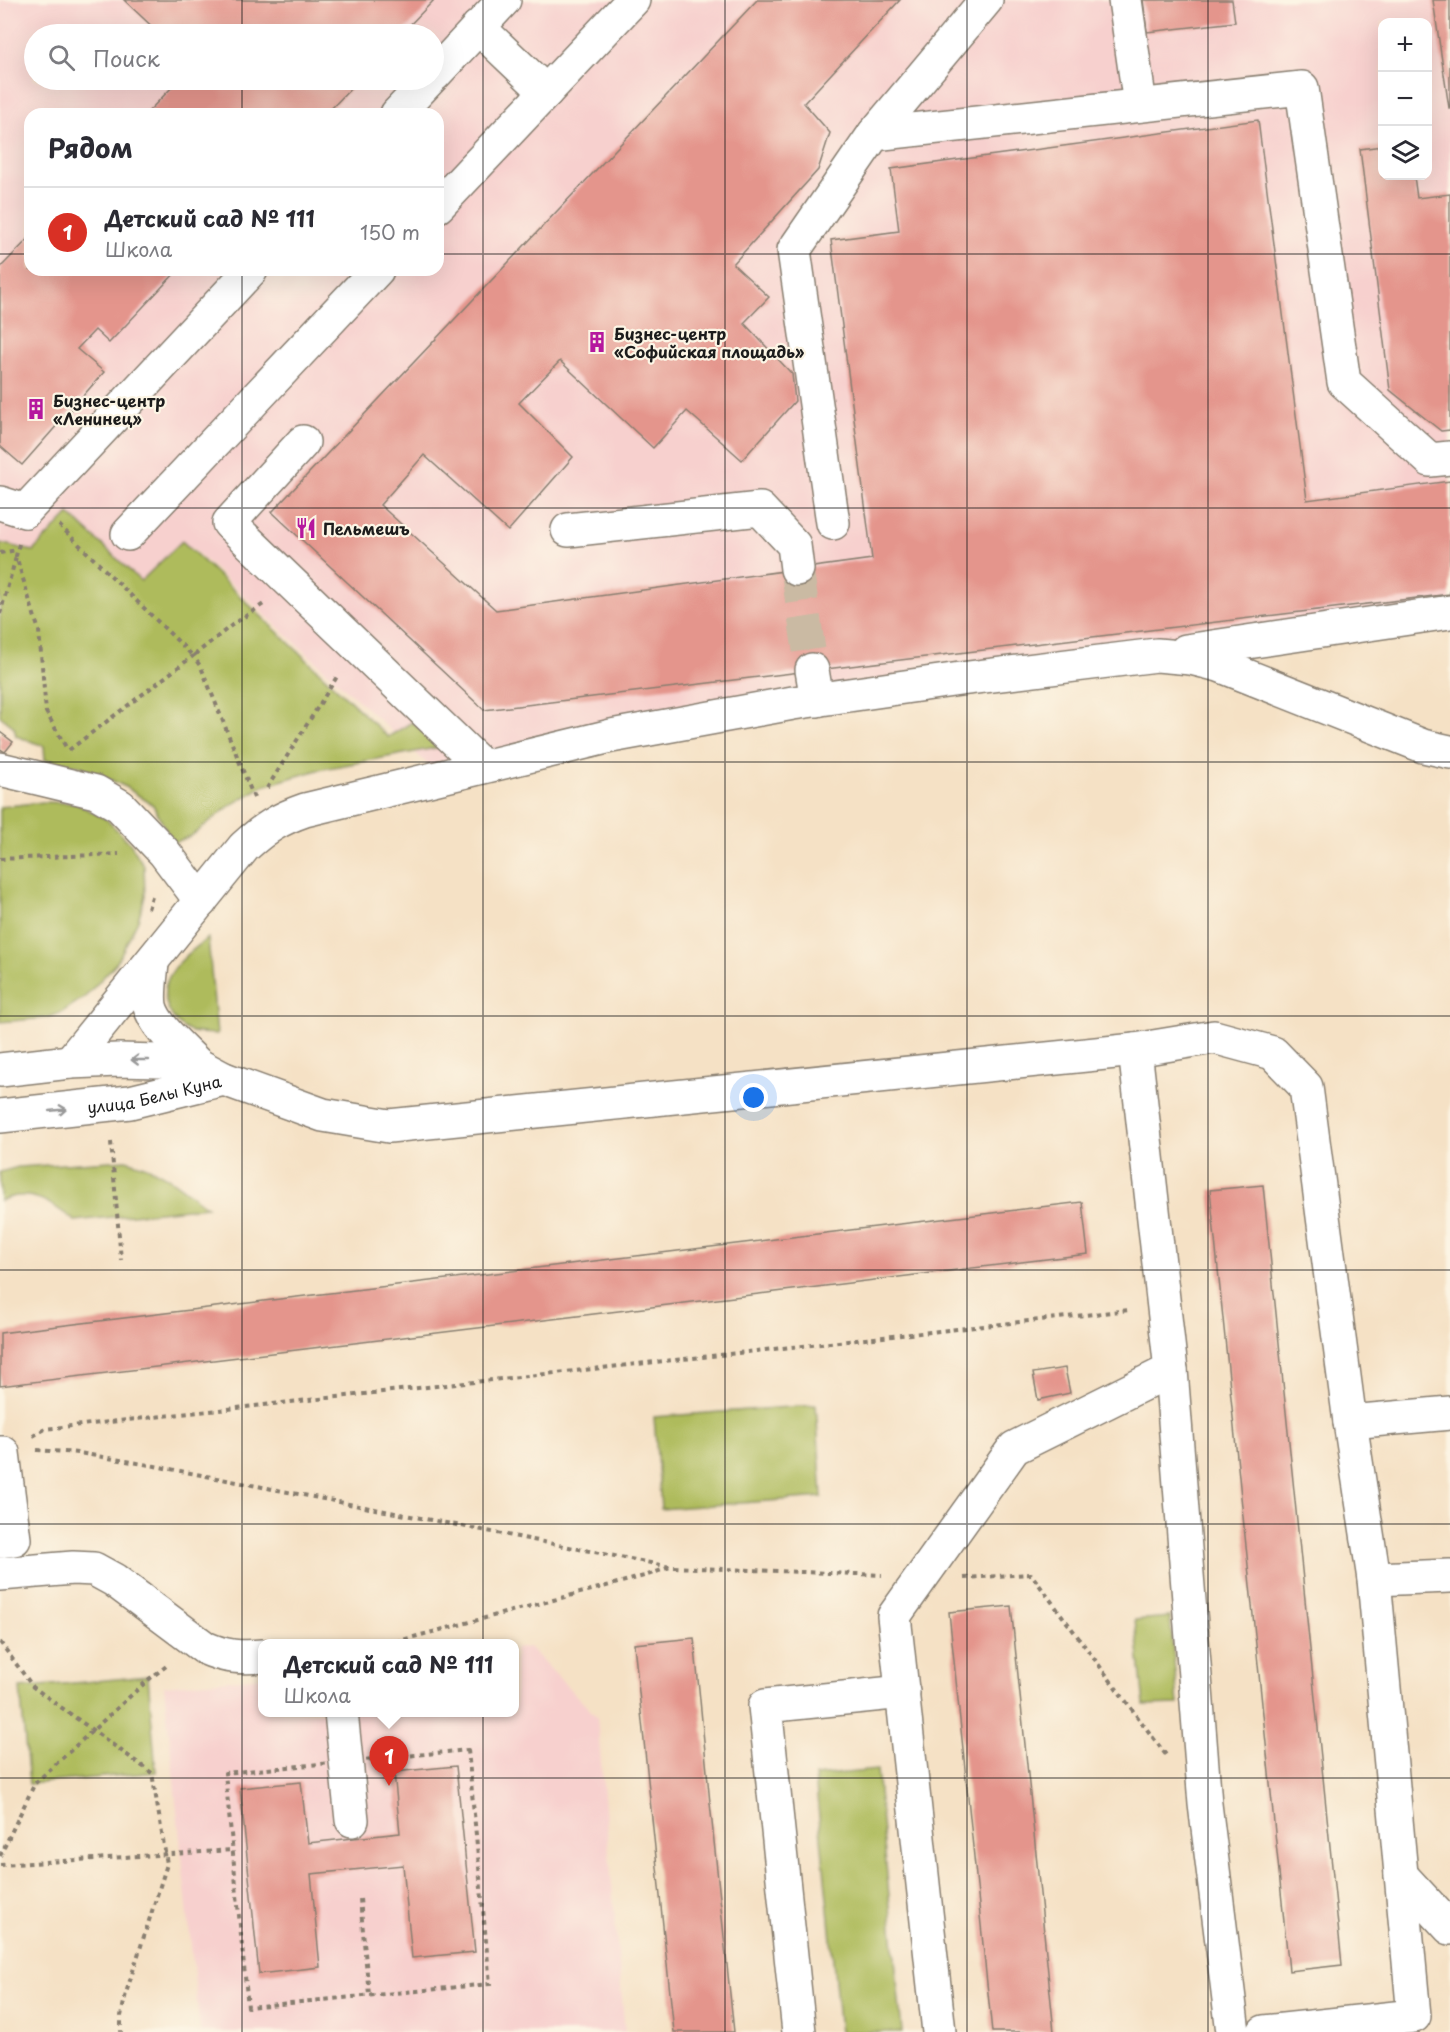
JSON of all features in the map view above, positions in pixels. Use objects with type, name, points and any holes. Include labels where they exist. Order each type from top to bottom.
[{"type":"street","points":[[444,64],[504,0]]},
{"type":"street","points":[[444,200],[633,0]]},
{"type":"street","points":[[833,523],[794,250],[874,134],[986,0]]},
{"type":"street","points":[[1125,0],[1140,105]]},
{"type":"street","points":[[478,27],[546,92]]},
{"type":"street","points":[[874,134],[1302,88],[1344,382],[1430,460],[1450,458]]},
{"type":"street","points":[[403,108],[420,90]]},
{"type":"street","points":[[0,490],[20,505],[245,276]]},
{"type":"street","points":[[128,534],[371,276]]},
{"type":"street","points":[[303,442],[229,523],[482,766]]},
{"type":"street","points":[[568,530],[760,509],[794,544],[797,569]]},
{"type":"street","points":[[70,1062],[244,847],[262,830],[279,819],[305,810],[815,685],[960,679],[1157,655],[1450,612]]},
{"type":"street","points":[[1157,655],[1191,658],[1219,665],[1423,746],[1450,752]]},
{"type":"street","points":[[0,769],[96,792],[120,806],[164,852],[201,901]]},
{"type":"street","points":[[152,963],[150,1004],[154,1016],[211,1072],[323,1115],[389,1126],[1135,1050],[1214,1037],[1273,1053],[1306,1087],[1350,1422],[1374,1579],[1414,2016],[1264,2032]]},
{"type":"street","points":[[1135,1050],[1171,1370],[1205,1804],[1233,2032]]},
{"type":"street","name":"улица Белы Куна","points":[[0,1070],[70,1062],[160,1061],[211,1072]]},
{"type":"street","name":"улица Белы Куна","points":[[0,1116],[130,1102],[211,1072]]},
{"type":"street","points":[[939,2032],[894,1616],[1014,1448],[1171,1370]]},
{"type":"street","points":[[1350,1422],[1450,1413]]},
{"type":"street","points":[[0,1541],[14,1539],[2,1453]]},
{"type":"street","points":[[0,1574],[73,1568],[94,1569],[114,1580],[205,1648],[220,1655],[239,1658],[258,1656]]},
{"type":"street","points":[[1374,1579],[1450,1576]]},
{"type":"street","points":[[799,2032],[765,1706],[903,1692]]},
{"type":"street","points":[[341,1717],[352,1820]]},
{"type":"street","points":[[1401,1875],[1450,1928]]},
{"type":"path","points":[[0,614],[16,556],[20,505]]},
{"type":"path","points":[[20,505],[193,656],[201,667],[257,804]]},
{"type":"path","points":[[0,553],[17,550]]},
{"type":"path","points":[[16,556],[39,631],[46,712],[68,751],[232,625],[293,584]]},
{"type":"path","points":[[263,794],[356,645]]},
{"type":"path","points":[[0,859],[128,854]]},
{"type":"path","points":[[111,1142],[122,1260]]},
{"type":"path","points":[[2,1453],[45,1429],[1164,1306]]},
{"type":"path","points":[[2,1453],[36,1450],[90,1455],[671,1567],[888,1575],[920,1581],[1031,1574],[1169,1759]]},
{"type":"path","points":[[406,1639],[671,1567]]},
{"type":"path","points":[[0,1642],[33,1687],[152,1773],[167,1864],[126,1993],[121,2016],[121,2032]]},
{"type":"path","points":[[0,1856],[35,1783],[148,1680],[196,1642]]},
{"type":"path","points":[[468,1750],[490,1984],[248,2007],[233,1850],[225,1773],[468,1750]]},
{"type":"path","points":[[0,1865],[233,1850]]},
{"type":"path","points":[[360,1899],[369,1995]]},
{"type":"shaded area","points":[[0,0],[1450,0],[1450,623],[434,770],[192,548],[142,600],[45,555],[0,551]]},
{"type":"shaded area","points":[[529,1647],[597,1717],[625,2032],[200,2032],[164,1686],[258,1677],[258,1717],[519,1717],[519,1648]]},
{"type":"green space","points":[[69,514],[141,581],[182,541],[388,737],[412,722],[441,747],[318,770],[263,786],[231,805],[191,836],[173,843],[153,805],[124,786],[80,766],[45,760],[44,746],[16,736],[14,727],[0,716],[0,543],[33,551]]},
{"type":"green space","points":[[43,802],[75,803],[106,819],[130,843],[144,866],[145,896],[138,920],[117,962],[86,996],[62,1012],[47,1018],[0,1022],[0,807]]},
{"type":"green space","points":[[208,938],[217,1034],[192,1032],[183,1027],[168,1009],[165,994],[168,979],[176,967]]},
{"type":"green space","points":[[126,1160],[160,1173],[207,1207],[75,1221],[49,1203],[31,1196],[11,1197],[0,1201],[0,1172],[18,1167]]},
{"type":"green space","points":[[816,1405],[822,1497],[661,1509],[654,1417]]},
{"type":"green space","points":[[1170,1617],[1178,1704],[1144,1705],[1135,1620]]},
{"type":"green space","points":[[148,1676],[156,1772],[29,1784],[20,1688]]},
{"type":"green space","points":[[877,1770],[902,2032],[840,2032],[815,1776]]},
{"type":"building","points":[[124,0],[434,0],[411,24],[149,24]]},
{"type":"building","points":[[757,0],[900,0],[804,103],[830,133],[818,170],[733,264],[769,297],[744,323],[792,374],[795,401],[742,460],[687,411],[653,448],[560,361],[519,403],[573,457],[508,531],[424,455],[380,505],[496,610],[872,559],[831,240],[899,231],[891,169],[1258,120],[1307,500],[1450,481],[1450,594],[484,710],[272,512]]},
{"type":"building","points":[[1143,0],[1232,0],[1235,22],[1147,32]]},
{"type":"building","points":[[1433,0],[1450,0],[1450,108],[1449,108]]},
{"type":"building","points":[[169,90],[349,90],[332,108],[152,108]]},
{"type":"building","points":[[1378,147],[1378,180],[1415,180],[1417,198],[1450,194],[1450,430],[1441,431],[1390,390],[1360,149]]},
{"type":"building","points":[[24,243],[24,276],[172,276],[109,343],[95,330],[77,349],[104,372],[22,465],[0,446],[0,268]]},
{"type":"building","points":[[0,732],[13,742],[5,752],[0,749]]},
{"type":"building","points":[[1263,1185],[1342,1965],[1289,1971],[1210,1190]]},
{"type":"building","points":[[1082,1202],[1088,1254],[0,1386],[0,1333]]},
{"type":"building","points":[[1065,1368],[1070,1393],[1038,1400],[1033,1373]]},
{"type":"building","points":[[1011,1606],[1054,2032],[992,2032],[949,1612]]},
{"type":"building","points":[[694,1638],[734,2032],[674,2032],[634,1644]]},
{"type":"building","points":[[456,1766],[475,1952],[412,1958],[403,1865],[311,1874],[320,1967],[259,1974],[240,1788],[301,1782],[308,1843],[400,1833],[394,1772]]},
{"type":"tunnel","points":[[797,569],[812,670]]},
{"type":"place","name":"Бизнес-центр «Софийская площадь»","points":[[597,342]]},
{"type":"place","name":"Бизнес-центр «Ленинец»","points":[[36,409]]},
{"type":"place","name":"Пельмешъ","points":[[306,528]]},
{"type":"place","name":"Детский сад № 111","points":[[389,1786]]}]
